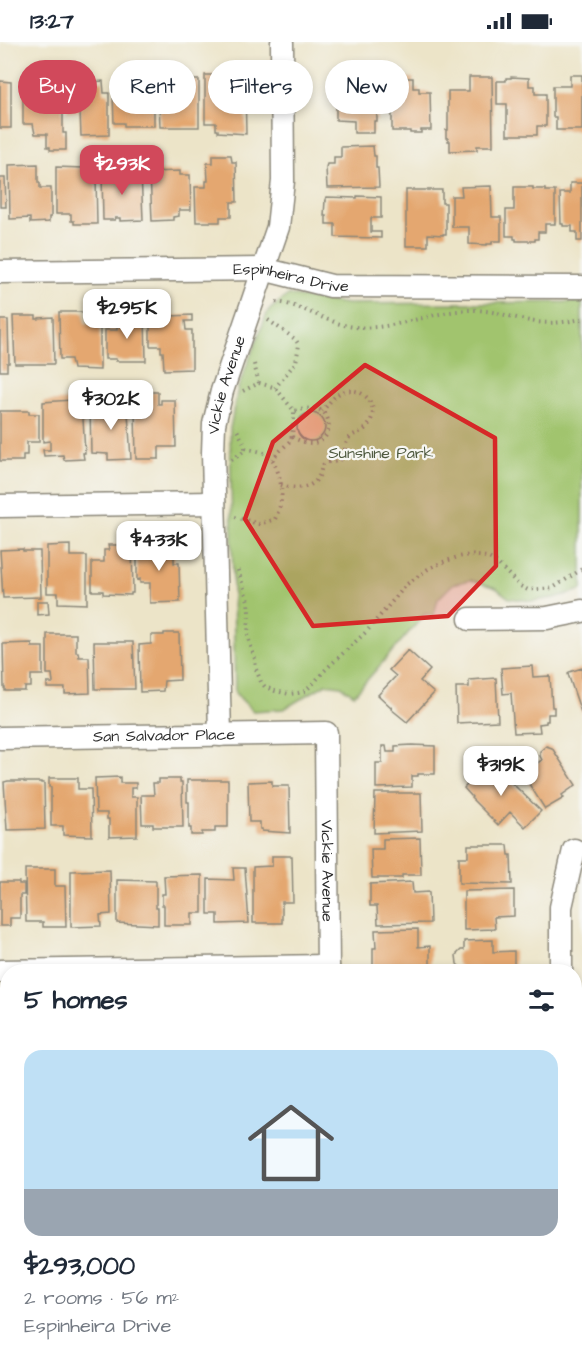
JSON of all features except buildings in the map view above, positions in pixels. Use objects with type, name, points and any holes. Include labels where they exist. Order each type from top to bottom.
[{"type":"street","name":"Vickie Avenue","points":[[220,735],[223,510],[214,424],[222,391],[278,227],[283,181],[282,42]]},
{"type":"street","name":"Espinheira Drive","points":[[0,272],[263,269],[332,286],[582,287]]},
{"type":"street","points":[[0,506],[223,510]]},
{"type":"street","points":[[470,619],[547,618],[582,611]]},
{"type":"street","name":"Vickie Avenue","points":[[326,733],[328,964]]},
{"type":"street","name":"San Salvador Place","points":[[0,738],[326,733]]},
{"type":"street","points":[[561,964],[561,907],[574,850]]},
{"type":"path","points":[[275,388],[296,362],[299,345],[295,339],[268,321],[276,302],[287,303],[341,324],[356,327],[374,327],[461,310],[502,314],[535,322],[568,322],[582,319]]},
{"type":"path","points":[[253,360],[259,383]]},
{"type":"path","points":[[238,396],[259,383],[275,388],[294,411],[292,437],[272,459]]},
{"type":"path","points":[[281,485],[301,488],[314,483],[325,463],[342,458],[350,438],[362,432],[371,420],[373,409],[363,393],[346,391],[334,397],[322,411]]},
{"type":"path","points":[[292,437],[312,444],[322,441],[329,429],[326,416],[322,411],[316,408],[294,411]]},
{"type":"path","points":[[229,461],[245,450],[245,445],[233,424]]},
{"type":"path","points":[[223,510],[259,524],[275,519],[279,510],[282,491],[272,459],[266,453],[245,448]]},
{"type":"path","points":[[237,567],[248,601],[248,637],[261,682],[275,691],[290,694],[298,693],[312,685],[367,631],[406,584],[428,568],[458,557],[470,555],[487,557],[496,562],[520,586],[528,590],[553,588],[582,569]]},
{"type":"highlighted area","points":[[365,365],[495,438],[496,566],[448,616],[313,626],[245,519],[273,442]]},
{"type":"green space","name":"Sunshine Park","points":[[288,295],[347,304],[582,302],[582,590],[532,601],[509,598],[496,588],[471,580],[453,584],[438,599],[434,615],[425,614],[354,695],[341,686],[326,684],[284,709],[253,711],[235,693],[230,428],[238,388],[268,311]]}]
